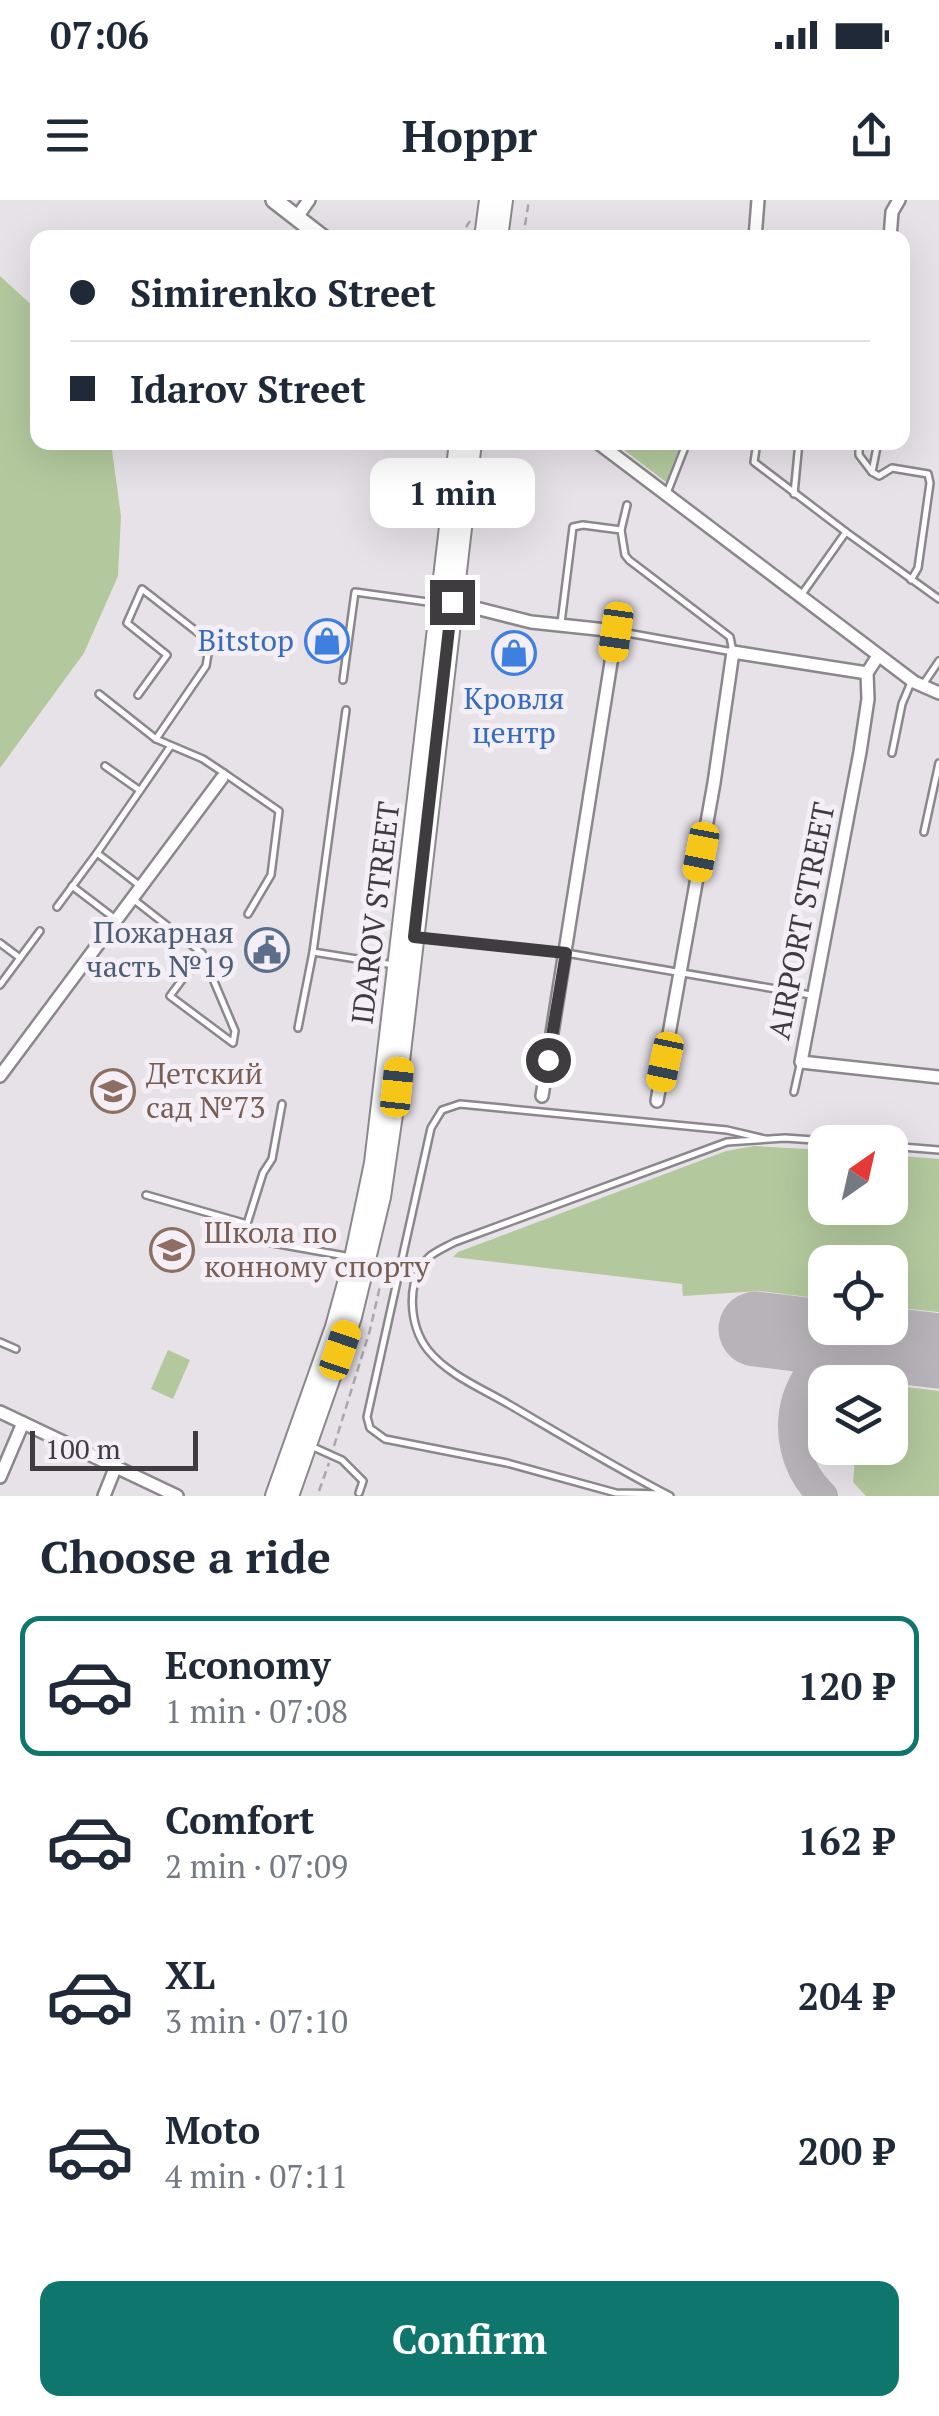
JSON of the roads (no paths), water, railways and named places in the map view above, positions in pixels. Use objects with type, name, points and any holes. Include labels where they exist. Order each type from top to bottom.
[{"type":"main road","points":[[485,230],[489,200]]},
{"type":"main road","points":[[499,230],[503,200]]},
{"type":"main road","name":"IDAROV STREET","points":[[289,1496],[352,1316],[381,1197],[414,937],[458,450]]},
{"type":"main road","name":"IDAROV STREET","points":[[275,1496],[335,1327],[377,1147],[445,602],[471,450]]},
{"type":"street","points":[[274,200],[314,230]]},
{"type":"street","points":[[297,217],[310,200]]},
{"type":"street","points":[[756,230],[758,200]]},
{"type":"street","points":[[891,230],[898,200]]},
{"type":"street","points":[[607,450],[878,656],[939,693]]},
{"type":"street","points":[[445,602],[531,622],[616,632],[542,1096]]},
{"type":"street","points":[[657,1100],[682,971],[733,652],[866,673],[878,656]]},
{"type":"street","name":"AIRPORT STREET","points":[[866,673],[868,699],[860,752],[800,1062],[939,1077]]},
{"type":"street","points":[[0,1076],[223,775]]},
{"type":"street","points":[[0,1412],[177,1496]]},
{"type":"street","points":[[0,1476],[23,1423]]},
{"type":"street","points":[[104,1496],[116,1466]]},
{"type":"lane","points":[[666,496],[684,450]]},
{"type":"lane","points":[[756,450],[754,462],[939,599]]},
{"type":"lane","points":[[794,494],[798,450]]},
{"type":"lane","points":[[858,450],[858,455],[879,476],[892,468],[928,474],[918,568],[911,580]]},
{"type":"lane","points":[[872,472],[876,450]]},
{"type":"lane","points":[[616,632],[733,652],[730,636],[629,560],[622,530],[626,505]]},
{"type":"lane","points":[[561,626],[573,527],[583,524],[622,530]]},
{"type":"lane","points":[[801,596],[846,532]]},
{"type":"lane","points":[[138,695],[167,655],[127,622],[142,589],[210,642],[206,666],[156,739]]},
{"type":"lane","points":[[343,680],[355,592],[445,602]]},
{"type":"lane","points":[[892,754],[902,704],[939,661]]},
{"type":"lane","points":[[99,694],[156,739],[279,811],[270,875],[248,914]]},
{"type":"lane","points":[[298,1028],[313,952],[346,710]]},
{"type":"lane","points":[[56,907],[171,746]]},
{"type":"lane","points":[[924,832],[939,763]]},
{"type":"lane","points":[[105,766],[140,791]]},
{"type":"lane","points":[[97,853],[139,885]]},
{"type":"lane","points":[[72,886],[115,919]]},
{"type":"lane","points":[[130,897],[202,953],[235,1030],[232,1043],[170,996],[202,953]]},
{"type":"lane","points":[[0,985],[40,931]]},
{"type":"lane","points":[[414,937],[566,953],[811,995]]},
{"type":"lane","points":[[0,943],[20,958]]},
{"type":"lane","points":[[313,952],[397,965]]},
{"type":"lane","points":[[794,1092],[800,1062]]},
{"type":"lane","points":[[247,1224],[272,1159],[282,1104]]},
{"type":"lane","points":[[668,1495],[616,1494],[507,1463],[385,1438],[370,1428],[367,1418],[431,1128],[442,1110],[460,1104],[727,1130],[765,1139]]},
{"type":"lane","points":[[668,1495],[442,1363],[418,1334],[414,1318],[415,1282],[431,1255],[455,1242],[727,1142],[808,1141]]},
{"type":"lane","points":[[908,1147],[939,1150]]},
{"type":"lane","points":[[146,1195],[247,1224],[256,1240],[354,1258]]},
{"type":"lane","points":[[0,1342],[16,1348]]},
{"type":"lane","points":[[307,1445],[342,1460],[363,1481],[359,1494]]},
{"type":"place","name":"Bitstop","points":[[327,641]]},
{"type":"place","name":"Кровля центр","points":[[514,653]]},
{"type":"place","name":"Пожарная часть №19","points":[[267,950]]},
{"type":"place","name":"Детский сад №73","points":[[113,1091]]},
{"type":"place","name":"Школа по конному спорту","points":[[172,1250]]}]
